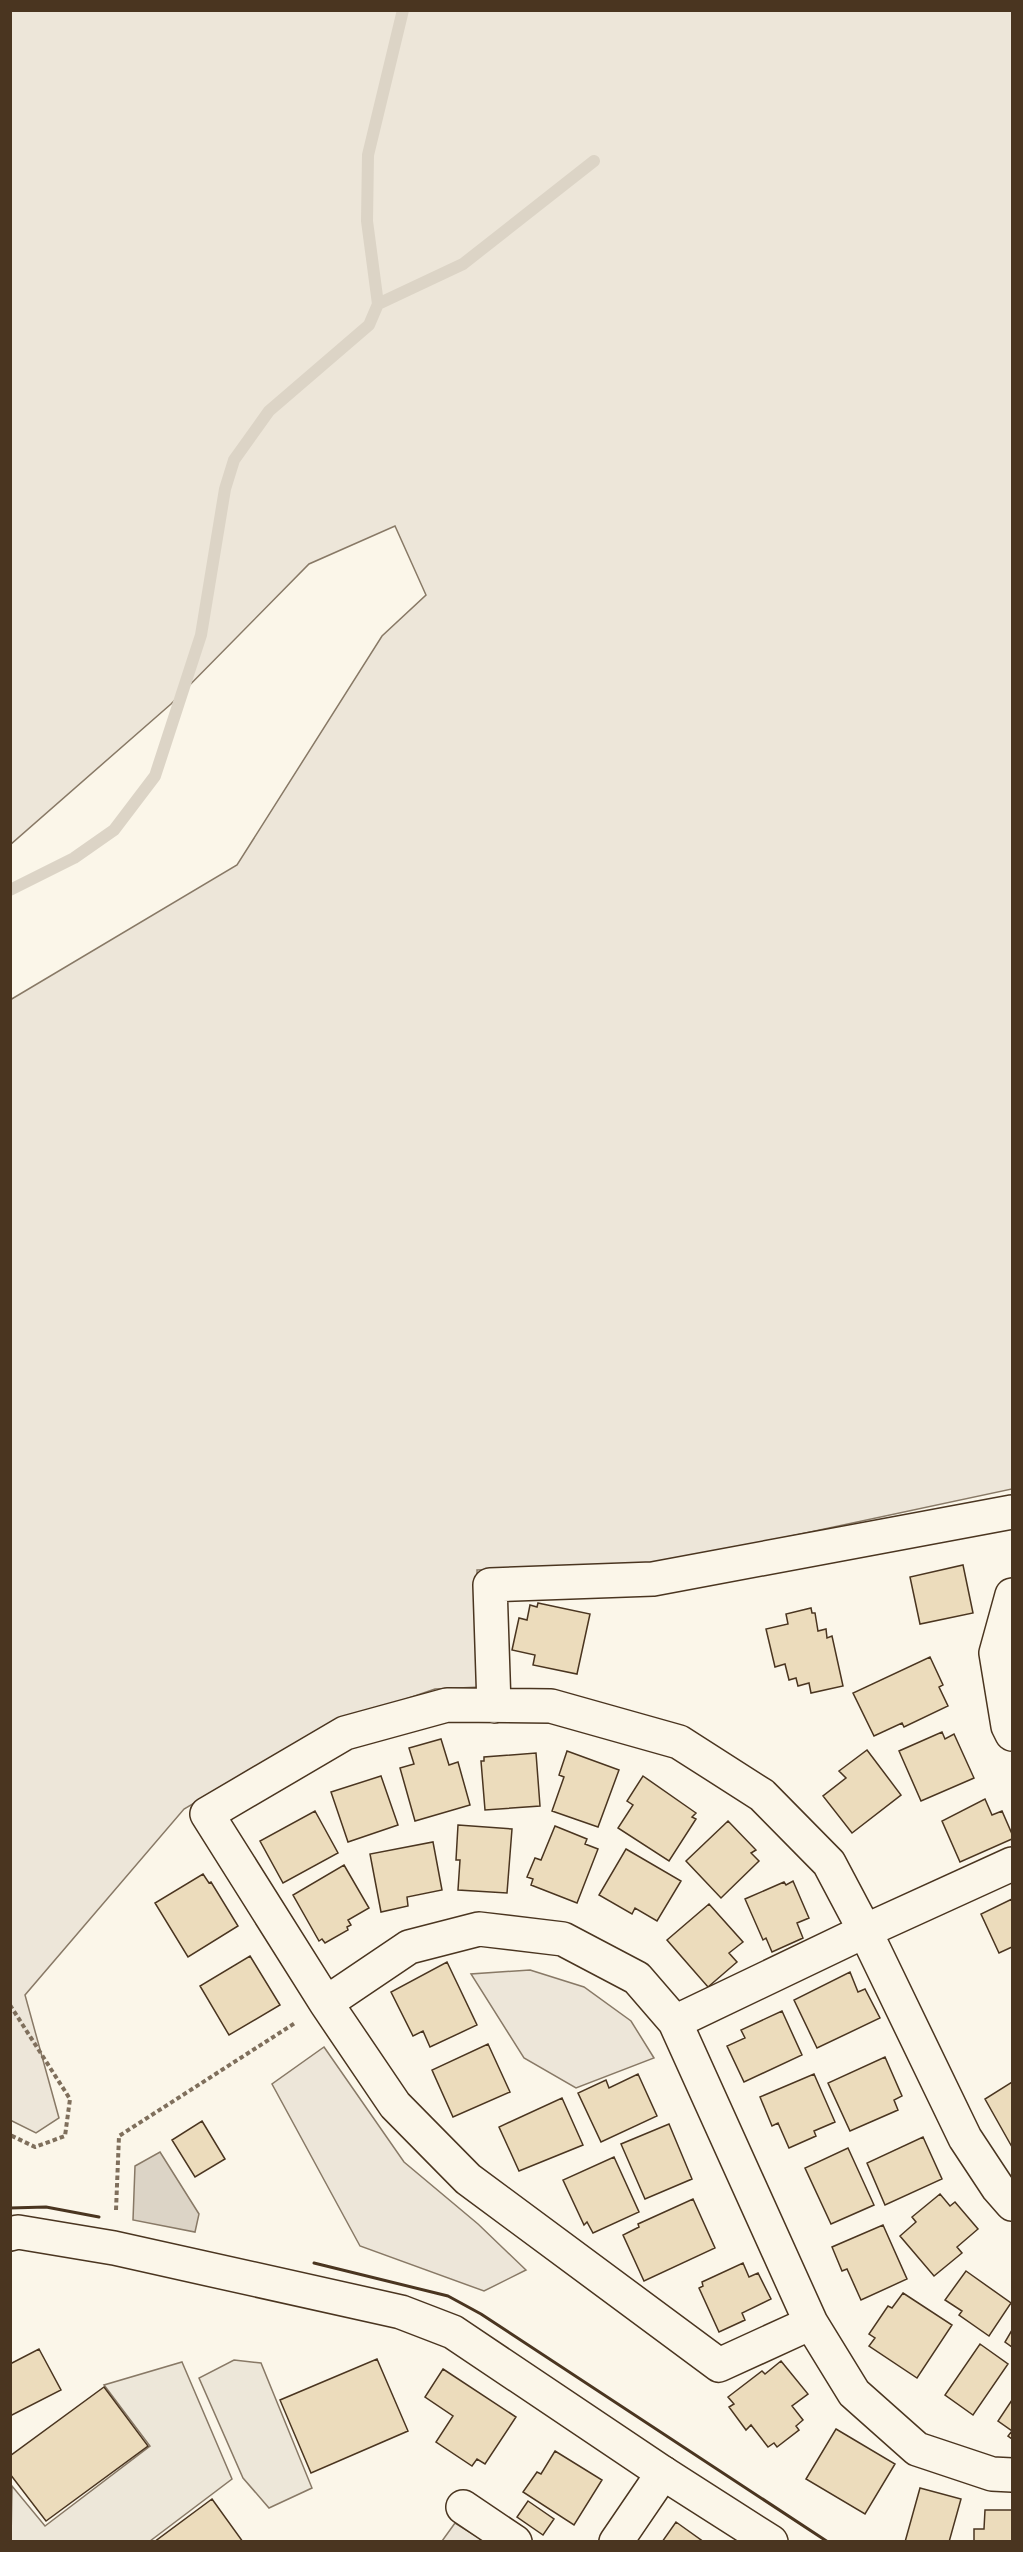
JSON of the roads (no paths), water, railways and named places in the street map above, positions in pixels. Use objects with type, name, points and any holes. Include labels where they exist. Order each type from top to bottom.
[{"type":"street","points":[[494,1706],[490,1585],[653,1579],[1012,1512]]},
{"type":"street","points":[[1012,1595],[996,1653],[1008,1725],[1012,1734]]},
{"type":"street","points":[[811,2324],[720,2365],[468,2179],[395,2105],[326,2004],[207,1814],[345,1734],[447,1705],[551,1706],[679,1742],[762,1795],[829,1863],[965,2138],[998,2188],[1012,2204]]},
{"type":"street","points":[[675,2022],[864,1930],[1012,1864]]},
{"type":"street","points":[[326,2004],[409,1947],[479,1929],[563,1939],[637,1978],[675,2022],[811,2324],[854,2392],[917,2449],[992,2474],[1012,2475]]},
{"type":"street","points":[[10,2234],[18,2232],[114,2248],[401,2312],[453,2332],[663,2474],[771,2541]]},
{"type":"street","points":[[616,2541],[663,2474]]},
{"type":"street","points":[[463,2507],[515,2541]]},
{"type":"waterway","points":[[10,890],[74,858],[114,830],[155,776],[201,635],[225,489],[234,460],[269,411],[369,325],[378,304],[367,221],[368,155],[403,10]]},
{"type":"waterway","points":[[378,304],[463,264],[594,161]]}]
